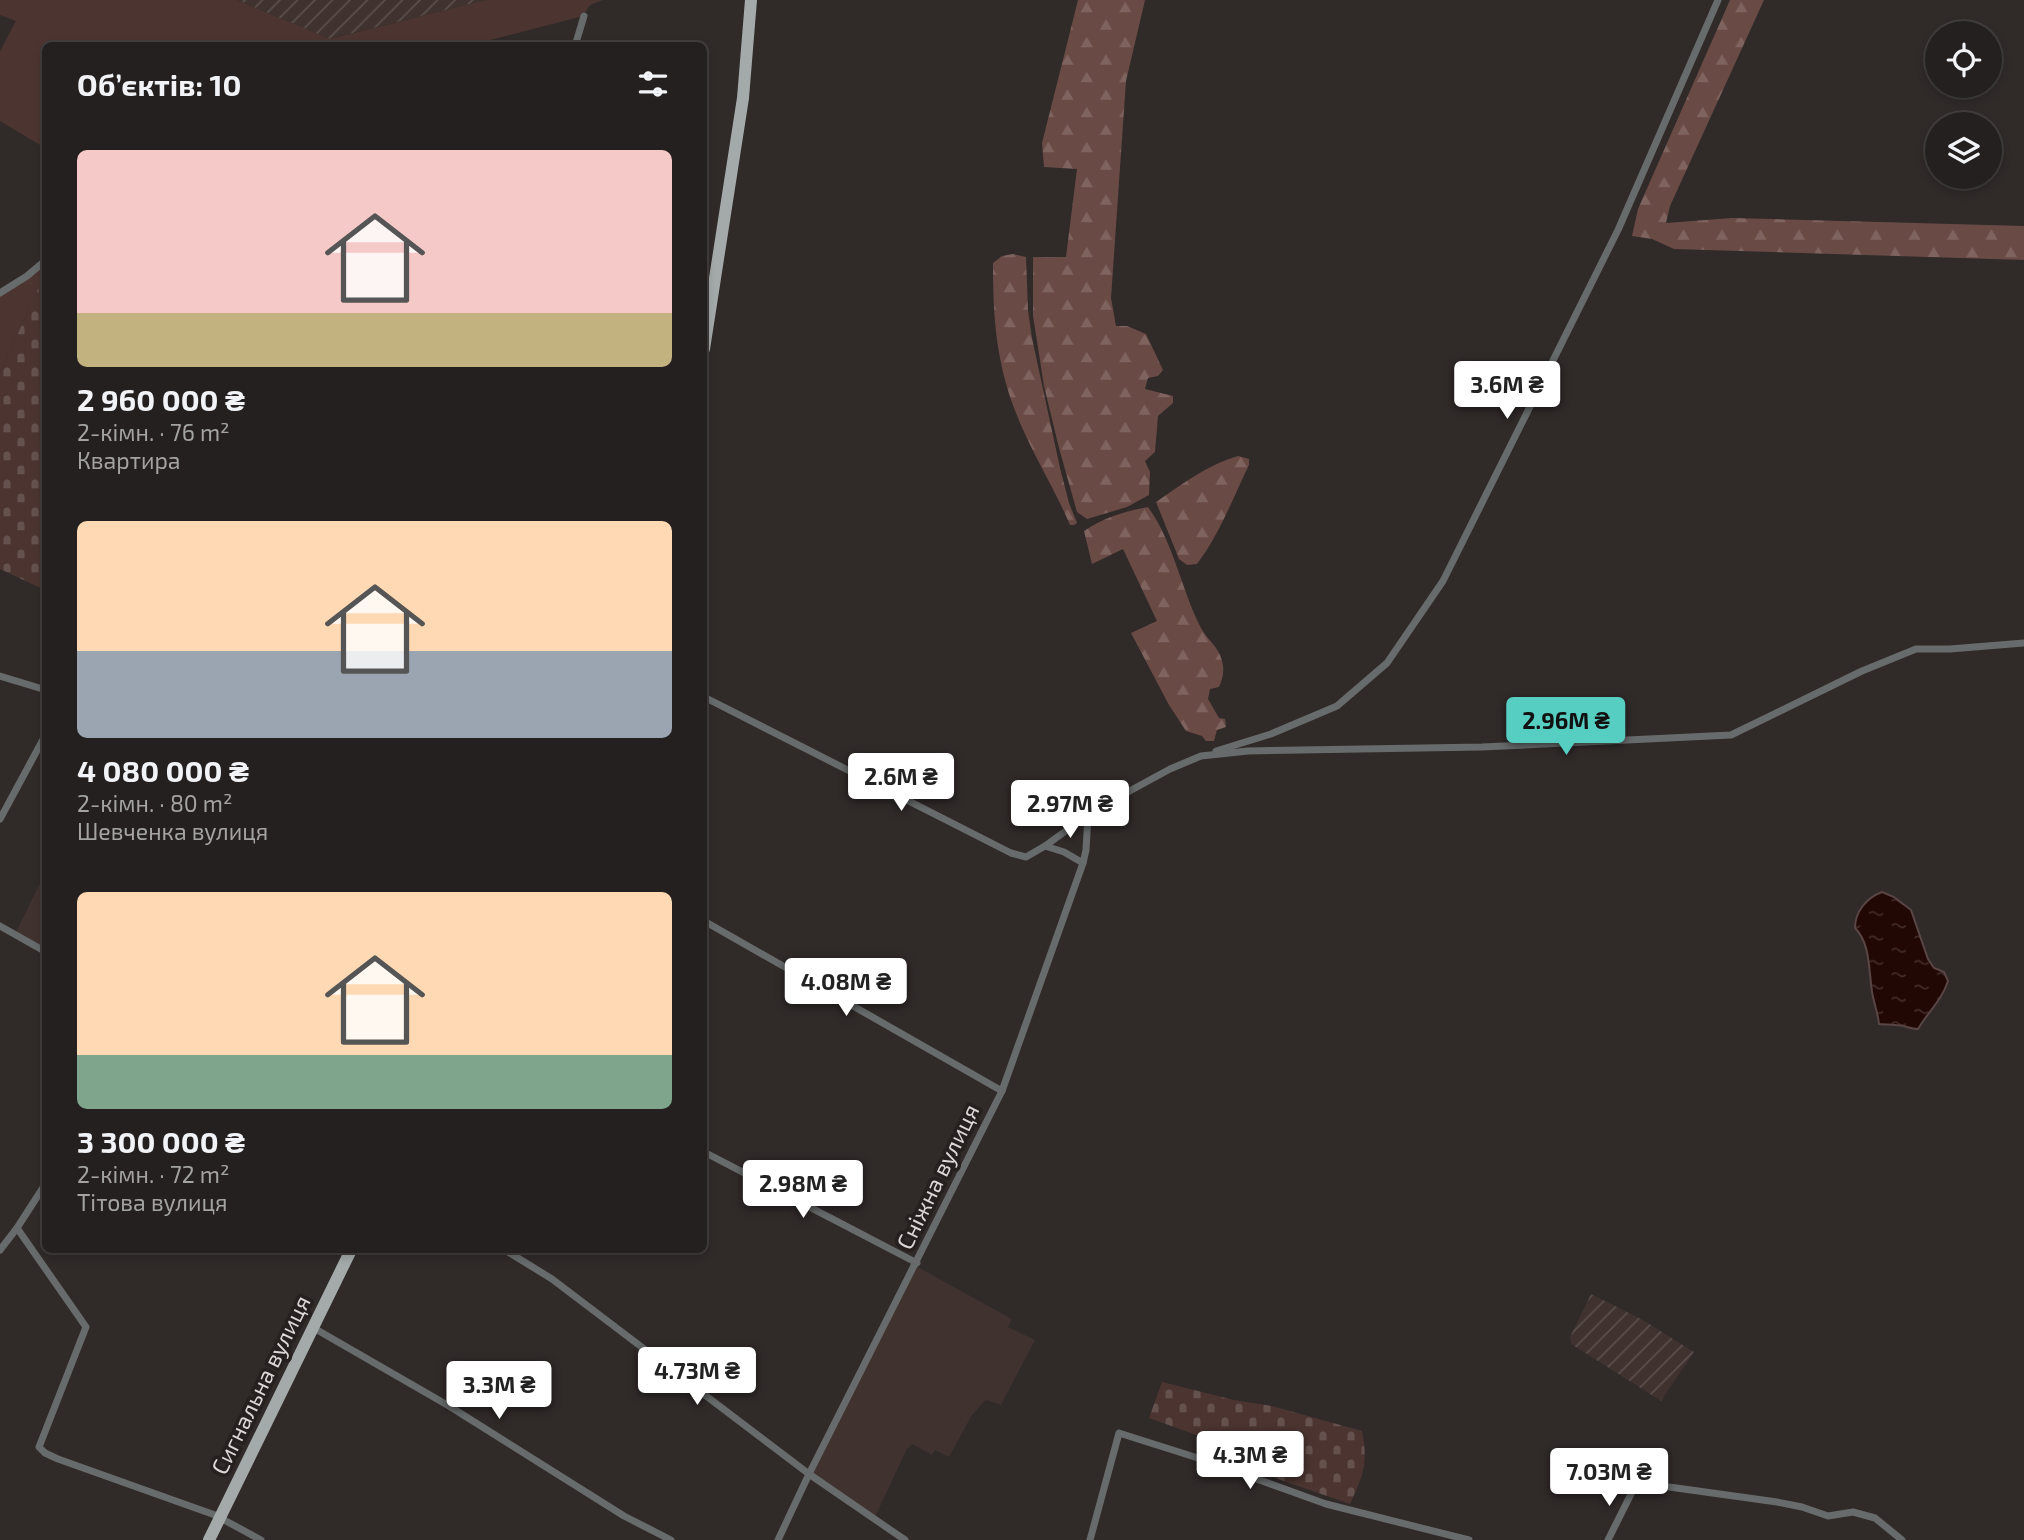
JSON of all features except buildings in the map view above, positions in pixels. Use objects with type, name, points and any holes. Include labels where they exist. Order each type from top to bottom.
[{"type":"main road","points":[[707,330],[743,98],[751,0]]},
{"type":"main road","name":"Сигнальна вулиця","points":[[209,1540],[349,1253]]},
{"type":"street","points":[[707,699],[1012,853],[1026,857],[1091,813],[1170,769],[1201,756],[1271,734],[1337,706],[1387,663],[1443,581],[1618,230],[1718,0]]},
{"type":"street","points":[[576,42],[584,16]]},
{"type":"street","points":[[0,293],[42,263]]},
{"type":"street","points":[[1201,756],[1248,751],[1482,747],[1731,736],[1862,671],[1916,649],[2024,643]]},
{"type":"street","points":[[0,676],[42,689]]},
{"type":"street","points":[[0,819],[42,741]]},
{"type":"street","name":"Сніжна вулиця","points":[[778,1540],[1002,1091],[1083,863],[1091,813]]},
{"type":"street","points":[[1045,846],[1064,852],[1083,863]]},
{"type":"street","points":[[707,923],[1002,1091]]},
{"type":"street","points":[[0,926],[42,950]]},
{"type":"street","points":[[707,1154],[917,1263]]},
{"type":"street","points":[[0,1250],[42,1189]]},
{"type":"street","points":[[17,1228],[86,1327],[39,1447],[58,1459],[220,1518],[261,1540]]},
{"type":"street","points":[[510,1253],[552,1279],[810,1474],[905,1540]]},
{"type":"street","points":[[312,1327],[449,1406],[624,1516],[671,1540]]},
{"type":"street","points":[[1090,1540],[1119,1433],[1326,1504],[1469,1540]]},
{"type":"street","points":[[1608,1540],[1634,1488],[1656,1485],[1777,1502],[1828,1516],[1853,1512],[1875,1518],[1902,1540]]},
{"type":"shaded area","points":[[237,0],[486,0],[329,39]]},
{"type":"shaded area","points":[[42,879],[42,949],[15,934]]},
{"type":"shaded area","points":[[916,1266],[1012,1319],[1008,1327],[1035,1340],[1001,1405],[986,1400],[972,1415],[949,1457],[935,1450],[932,1455],[912,1444],[907,1449],[875,1517],[811,1474]]},
{"type":"shaded area","points":[[1591,1294],[1643,1320],[1694,1352],[1661,1401],[1571,1344],[1570,1337]]},
{"type":"green space","points":[[0,0],[237,0],[330,39],[486,0],[603,0],[590,5],[583,16],[483,42],[42,42],[42,146],[0,121],[0,51],[16,21],[0,15]]},
{"type":"green space","points":[[1078,0],[1145,0],[1126,81],[1111,298],[1116,326],[1127,326],[1146,334],[1163,370],[1158,376],[1148,378],[1145,389],[1173,396],[1173,403],[1158,416],[1155,452],[1145,461],[1150,472],[1149,495],[1127,507],[1087,519],[1077,512],[1059,448],[1044,386],[1033,316],[1033,257],[1066,257],[1077,169],[1044,167],[1042,143]]},
{"type":"green space","points":[[1730,0],[1764,0],[1670,206],[1666,223],[1732,218],[2024,226],[2024,260],[1674,249],[1652,239],[1632,236],[1638,209]]},
{"type":"green space","points":[[1013,254],[1026,257],[1032,338],[1060,468],[1077,523],[1074,525],[1070,525],[1029,442],[1004,376],[995,321],[993,263],[1002,256]]},
{"type":"green space","points":[[42,263],[42,280],[0,373],[0,294]]},
{"type":"green space","points":[[42,280],[42,589],[0,569],[0,373]]},
{"type":"green space","points":[[1238,456],[1249,459],[1249,465],[1212,541],[1197,564],[1187,565],[1179,559],[1156,502],[1205,470]]},
{"type":"green space","points":[[1148,507],[1171,551],[1201,628],[1222,659],[1221,683],[1219,687],[1210,689],[1208,699],[1219,718],[1225,719],[1226,727],[1217,730],[1214,741],[1206,741],[1202,736],[1186,731],[1169,705],[1131,633],[1157,621],[1123,549],[1092,564],[1084,531],[1114,516]]},
{"type":"green space","points":[[1162,1382],[1234,1400],[1272,1406],[1362,1431],[1364,1468],[1350,1504],[1209,1455],[1213,1441],[1149,1418]]},
{"type":"water","points":[[1882,892],[1911,910],[1928,959],[1934,968],[1944,972],[1948,981],[1939,1000],[1918,1029],[1879,1024],[1867,951],[1855,928],[1862,906]]}]
